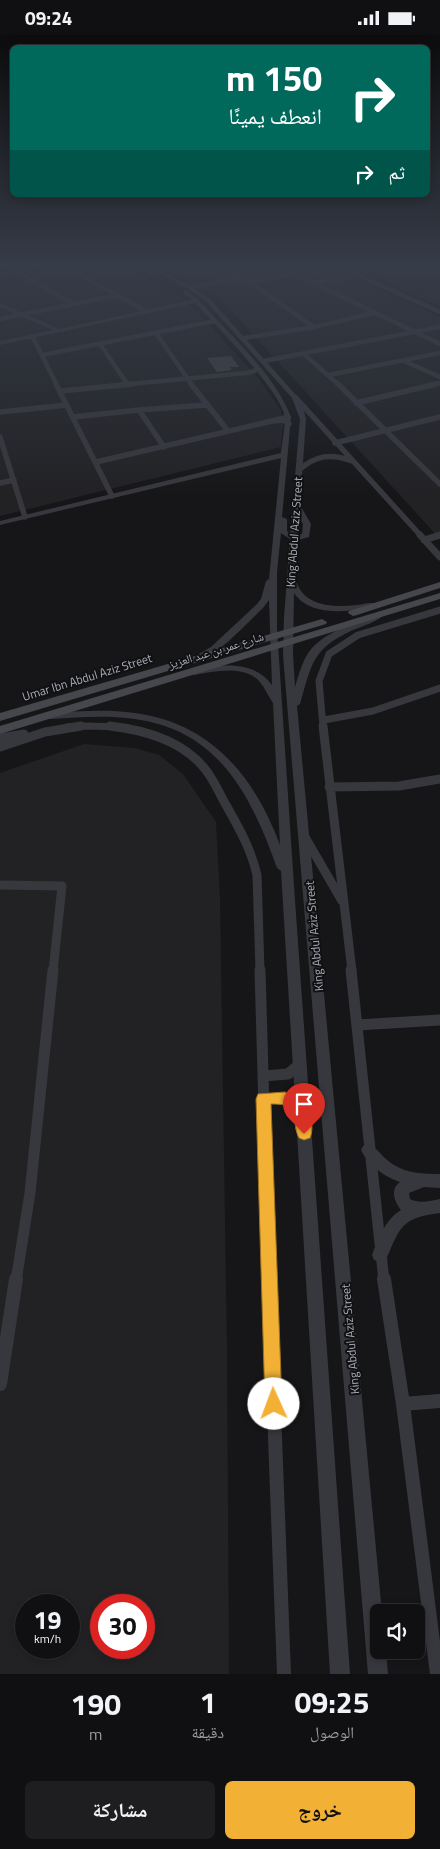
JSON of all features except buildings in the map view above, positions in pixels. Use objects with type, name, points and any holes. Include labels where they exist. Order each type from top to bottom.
[{"type":"main road","points":[[288,637],[440,585]]},
{"type":"main road","name":"شارع عمر بن عبد العزيز","points":[[0,729],[185,674],[274,641],[440,596]]},
{"type":"main road","name":"Umar Ibn Abdul Aziz Street","points":[[0,717],[194,660],[274,641]]},
{"type":"street","points":[[35,342],[112,496]]},
{"type":"street","points":[[42,355],[108,342]]},
{"type":"street","points":[[163,342],[206,405],[228,431]]},
{"type":"street","name":"King Abdul Aziz Street","points":[[234,342],[246,357],[280,380],[295,397],[303,419],[288,637],[378,1674]]},
{"type":"street","name":"King Abdul Aziz Street","points":[[247,342],[282,401],[289,424],[273,572],[274,641],[288,886],[340,1674]]},
{"type":"street","points":[[60,391],[250,373],[260,365],[368,342]]},
{"type":"street","points":[[100,344],[128,385]]},
{"type":"street","points":[[329,375],[440,353]]},
{"type":"street","points":[[305,355],[329,375],[383,431],[440,485]]},
{"type":"street","points":[[246,357],[256,363],[271,380],[280,380]]},
{"type":"street","points":[[403,360],[440,377]]},
{"type":"street","points":[[356,403],[440,383]]},
{"type":"street","points":[[295,397],[440,557]]},
{"type":"street","points":[[0,412],[67,405]]},
{"type":"street","points":[[73,417],[140,409],[206,405]]},
{"type":"street","points":[[140,409],[164,447]]},
{"type":"street","points":[[96,462],[288,417]]},
{"type":"street","points":[[335,443],[440,418]]},
{"type":"street","points":[[272,421],[283,420],[289,424]]},
{"type":"street","points":[[0,437],[25,517]]},
{"type":"street","points":[[299,470],[310,459],[320,456],[338,456],[355,462]]},
{"type":"street","points":[[0,523],[264,459],[284,459]]},
{"type":"street","points":[[0,483],[14,480]]},
{"type":"street","points":[[282,485],[286,501],[283,531],[286,535],[294,537]]},
{"type":"street","points":[[424,540],[440,535]]},
{"type":"street","points":[[194,660],[214,649],[260,607],[265,599],[273,572]]},
{"type":"street","points":[[292,576],[298,593],[315,605],[343,609],[377,605]]},
{"type":"street","points":[[437,1674],[403,1404],[380,1255],[345,905],[329,787],[319,681],[329,654],[358,635],[440,610]]},
{"type":"street","points":[[294,708],[307,664],[315,650],[331,637],[389,611]]},
{"type":"street","points":[[185,674],[220,668],[249,672],[266,683],[277,702]]},
{"type":"street","points":[[324,720],[373,711],[440,688]]},
{"type":"street","points":[[39,717],[88,712],[131,714],[170,724],[202,739],[230,764],[260,809],[274,839],[288,886]]},
{"type":"street","points":[[0,738],[67,727],[100,726],[134,730],[175,745],[196,759],[207,771],[246,838],[253,856],[258,875],[263,1099],[284,1674]]},
{"type":"street","points":[[0,747],[49,731]]},
{"type":"street","points":[[329,787],[379,787],[431,782],[440,779]]},
{"type":"street","points":[[305,837],[345,905]]},
{"type":"street","points":[[0,885],[62,885],[30,1193],[0,1384]]},
{"type":"street","points":[[357,1025],[440,1020]]},
{"type":"street","points":[[263,1076],[287,1075],[296,1070],[300,1063]]},
{"type":"street","points":[[263,1099],[290,1099],[299,1107],[303,1115]]},
{"type":"street","points":[[368,1150],[387,1170],[420,1182]]},
{"type":"street","points":[[422,1208],[407,1206],[403,1202],[401,1190],[405,1186],[420,1182],[440,1181]]},
{"type":"street","points":[[380,1255],[386,1235],[398,1219],[406,1213],[422,1208],[440,1206]]},
{"type":"street","points":[[403,1404],[440,1401]]},
{"type":"shaded area","points":[[0,342],[225,342],[258,378],[281,410],[283,426],[281,447],[0,516]]},
{"type":"shaded area","points":[[261,342],[440,342],[440,539]]},
{"type":"shaded area","points":[[84,744],[135,748],[159,755],[183,774],[216,822],[220,899],[227,1352],[229,1674],[0,1674],[0,773]]},
{"type":"route","points":[[274,1404],[263,1099],[285,1098],[296,1102],[303,1115],[304,1134]]}]
